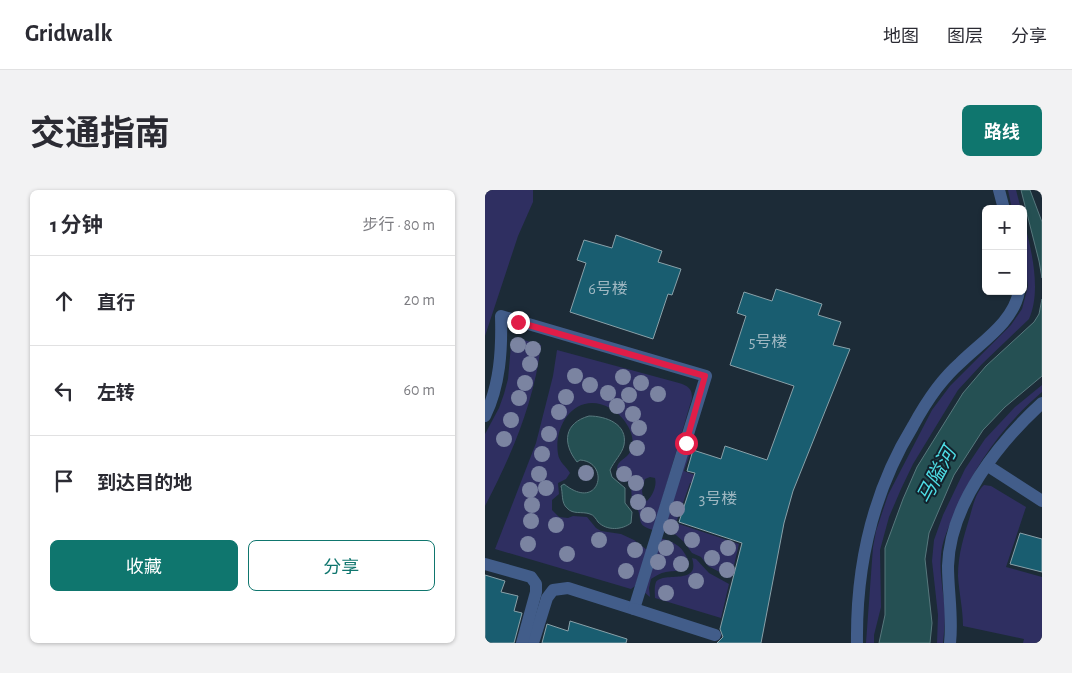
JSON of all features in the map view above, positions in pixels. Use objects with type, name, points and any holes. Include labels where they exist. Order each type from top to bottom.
[{"type":"street","points":[[999,190],[1002,205]]},
{"type":"street","points":[[857,643],[856,608],[864,547],[893,463],[905,439],[936,390],[958,364],[997,329],[1010,314],[1016,304],[1018,295]]},
{"type":"street","points":[[485,416],[494,392],[499,366],[501,316],[705,376],[634,609]]},
{"type":"street","points":[[950,643],[950,543],[963,504],[1002,444],[1021,422],[1042,403]]},
{"type":"street","points":[[988,466],[1042,501]]},
{"type":"street","points":[[485,564],[531,577],[536,584],[536,592],[522,643]]},
{"type":"street","points":[[533,643],[547,598],[553,590],[568,588],[715,635]]},
{"type":"shaded area","points":[[485,190],[533,190],[533,202],[518,236],[485,336]]},
{"type":"shaded area","points":[[1008,190],[1016,190],[1020,205],[1011,205]]},
{"type":"shaded area","points":[[1027,234],[1035,282],[1033,308],[1029,319],[958,390],[913,464],[889,517],[880,550],[881,607],[874,635],[874,643],[866,643],[873,547],[876,531],[888,495],[932,410],[950,386],[1011,325],[1022,309],[1028,286]]},
{"type":"shaded area","points":[[517,338],[541,345],[538,366],[521,428],[485,506],[485,434],[504,394],[508,379],[511,345],[513,339]]},
{"type":"shaded area","points":[[557,350],[679,383],[687,386],[691,392],[692,398],[653,530],[642,524],[639,512],[632,501],[630,485],[617,472],[617,466],[629,454],[633,439],[628,427],[620,416],[610,408],[588,403],[578,406],[570,413],[560,431],[557,442],[558,454],[561,462],[570,473],[566,479],[558,483],[559,494],[552,500],[552,510],[559,517],[587,517],[601,531],[621,534],[634,540],[647,550],[635,586],[631,589],[495,549],[536,443],[553,376]],"holes":[[[655,478],[654,490],[647,501],[643,497],[642,491],[645,479]]]},
{"type":"shaded area","points":[[1042,385],[1042,392],[1027,405],[1001,434],[978,466],[968,483],[948,528],[942,546],[941,562],[945,612],[943,643],[937,643],[938,615],[932,561],[934,540],[943,515],[965,469],[985,439],[1015,407]]},
{"type":"shaded area","points":[[695,440],[684,471],[709,480],[717,492],[690,483],[676,523],[739,544],[731,578],[708,566],[701,557],[692,553],[676,535],[664,529],[690,444]]},
{"type":"shaded area","points":[[984,485],[991,486],[1026,507],[1006,567],[1042,577],[1042,643],[1023,643],[1024,639],[963,626],[958,576],[959,560],[974,503]]},
{"type":"shaded area","points":[[660,538],[670,541],[682,549],[689,563],[682,570],[664,572],[651,579],[650,597],[644,592]]},
{"type":"shaded area","points":[[692,558],[696,559],[709,573],[729,584],[721,618],[655,598],[656,582],[660,579],[687,575],[693,567]]},
{"type":"water","points":[[1021,190],[1030,190],[1042,222],[1042,278],[1027,214],[1027,205],[1025,205]]},
{"type":"water","name":"马隘河","points":[[1042,299],[1042,376],[1005,407],[983,430],[954,475],[929,533],[925,559],[932,623],[930,643],[879,643],[885,615],[885,548],[917,467],[963,393],[986,366],[1034,322],[1039,314]]},
{"type":"water","points":[[589,416],[609,420],[623,432],[623,448],[610,470],[612,477],[625,488],[625,503],[632,512],[631,523],[623,527],[606,527],[598,522],[595,517],[587,513],[569,510],[562,498],[561,486],[564,484],[576,491],[586,493],[593,490],[597,484],[598,476],[596,469],[590,463],[580,460],[577,462],[569,448],[568,441],[568,434],[574,423]]},
{"type":"building","points":[[616,235],[662,251],[658,262],[681,269],[672,295],[668,294],[653,339],[570,312],[586,263],[577,260],[584,240],[612,248]]},
{"type":"building","points":[[776,289],[822,304],[818,315],[841,322],[833,345],[850,349],[793,491],[784,523],[761,643],[717,643],[723,637],[720,629],[742,543],[679,522],[695,473],[687,471],[693,450],[721,459],[725,446],[767,460],[794,386],[730,365],[746,316],[737,313],[744,292],[772,301]]},
{"type":"building","points":[[1020,533],[1042,539],[1042,572],[1010,564]]},
{"type":"building","points":[[485,575],[505,581],[501,592],[518,596],[514,611],[522,613],[514,643],[485,643]]},
{"type":"building","points":[[570,621],[627,639],[626,643],[542,643],[547,624],[568,631]]},
{"type":"route","points":[[518,322],[705,376],[686,443]]}]
